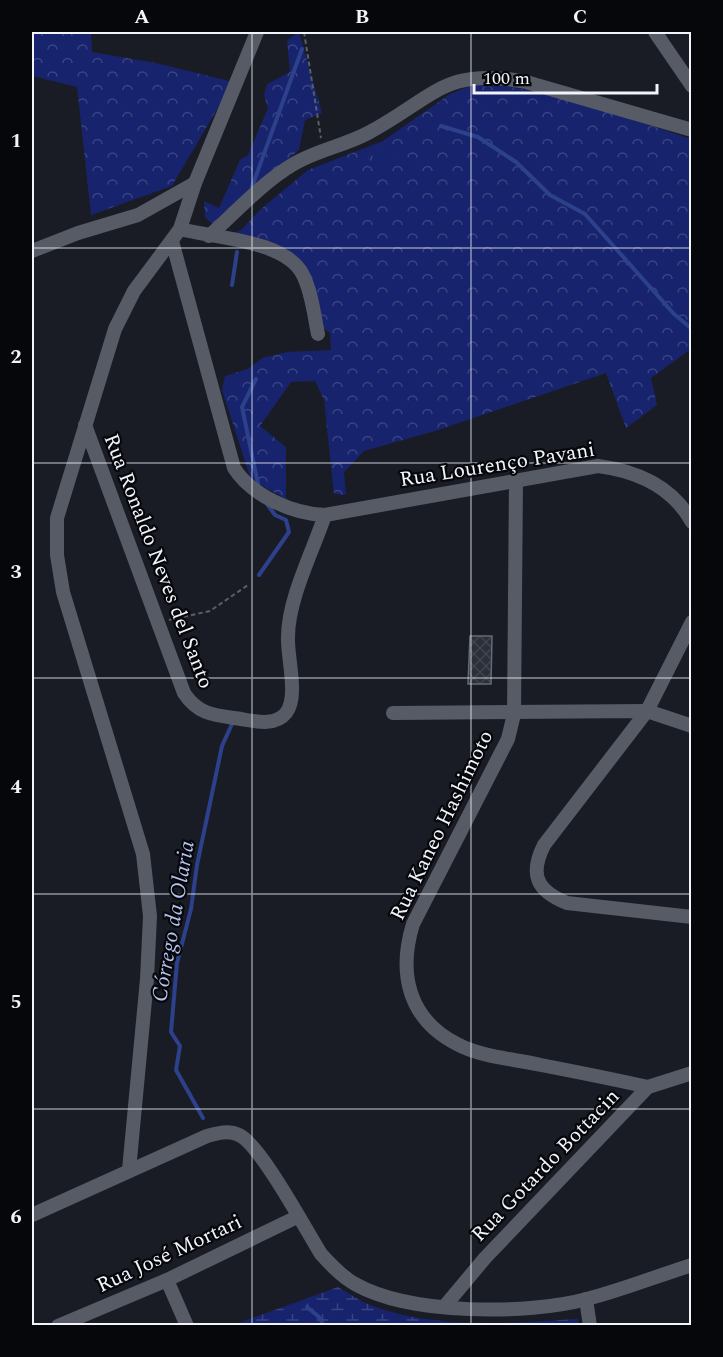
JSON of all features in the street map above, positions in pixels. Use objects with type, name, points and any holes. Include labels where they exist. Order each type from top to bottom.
[{"type":"street","points":[[129,1170],[150,916],[143,854],[63,591],[57,555],[57,518],[123,309],[180,229],[195,183],[257,32]]},
{"type":"street","points":[[655,32],[692,86]]},
{"type":"street","points":[[209,236],[289,166],[369,132],[451,82],[475,77],[499,77],[526,82],[692,130]]},
{"type":"street","points":[[32,251],[78,233],[138,215],[195,183]]},
{"type":"street","points":[[180,229],[262,246],[293,262],[303,273],[308,287],[318,334]]},
{"type":"street","name":"Rua Lourenço Pavani","points":[[172,241],[234,468],[247,483],[289,509],[326,515],[598,466],[622,469],[648,478],[680,505],[692,522]]},
{"type":"street","name":"Rua Ronaldo Neves del Santo","points":[[85,426],[184,693],[200,711],[210,715],[270,722],[280,719],[288,711],[292,699],[288,636],[293,606],[326,515]]},
{"type":"street","name":"Rua Kaneo Hashimoto","points":[[516,480],[514,714],[500,760],[413,924],[405,949],[406,978],[415,1004],[432,1028],[458,1045],[488,1054],[648,1087]]},
{"type":"street","points":[[692,622],[647,711],[544,845],[536,861],[535,874],[543,888],[555,898],[567,903],[692,917]]},
{"type":"street","points":[[393,713],[514,714],[647,711],[692,726]]},
{"type":"street","name":"Rua Gotardo Bottacin","points":[[444,1307],[485,1258],[648,1087],[692,1074]]},
{"type":"street","points":[[32,1215],[219,1132],[239,1135],[255,1148],[321,1254],[353,1283],[395,1300],[444,1307],[516,1308],[586,1299],[692,1265]]},
{"type":"street","name":"Rua José Mortari","points":[[58,1326],[167,1280],[297,1216]]},
{"type":"street","points":[[167,1280],[187,1326]]},
{"type":"street","points":[[586,1299],[590,1326]]},
{"type":"path","points":[[304,32],[323,150]]},
{"type":"path","points":[[158,623],[210,611],[248,585]]},
{"type":"green space","points":[[32,32],[91,32],[92,52],[156,63],[233,82],[172,186],[91,215],[77,87],[32,76]]},
{"type":"green space","points":[[299,32],[322,113],[305,120],[299,150],[212,224],[205,217],[204,201],[219,208],[240,160],[248,155],[268,108],[264,95],[267,84],[290,72],[287,40]]},
{"type":"green space","points":[[482,82],[559,95],[691,139],[691,349],[651,378],[657,405],[626,428],[606,373],[435,431],[364,451],[344,472],[346,495],[334,494],[324,400],[315,381],[291,382],[260,426],[286,447],[286,499],[251,480],[222,390],[225,376],[248,369],[262,358],[287,352],[331,350],[330,333],[319,325],[306,269],[226,236],[241,230],[261,209],[308,170],[383,141],[450,94]]},
{"type":"green space","points":[[380,145],[395,151],[399,161],[394,166],[374,169],[368,162],[369,152]]},
{"type":"green space","points":[[338,1287],[370,1305],[420,1318],[473,1323],[578,1319],[579,1325],[233,1325]]},
{"type":"building","points":[[470,636],[492,636],[491,684],[468,684]]},
{"type":"waterway","name":"Córrego da Olaria","points":[[252,187],[302,49]]},
{"type":"waterway","points":[[441,126],[478,137],[516,162],[550,195],[585,214],[674,314],[692,329]]},
{"type":"waterway","name":"Córrego da Olaria","points":[[232,285],[237,252]]},
{"type":"waterway","name":"Córrego da Olaria","points":[[256,379],[242,407],[258,484]]},
{"type":"waterway","name":"Córrego da Olaria","points":[[259,575],[289,532],[286,520],[275,515],[267,504]]},
{"type":"waterway","name":"Córrego da Olaria","points":[[203,1118],[176,1070],[180,1046],[171,1032],[177,963],[191,909],[197,865],[222,746],[232,724]]},
{"type":"waterway","name":"Córrego da Olaria","points":[[307,1307],[319,1317],[324,1326]]}]
